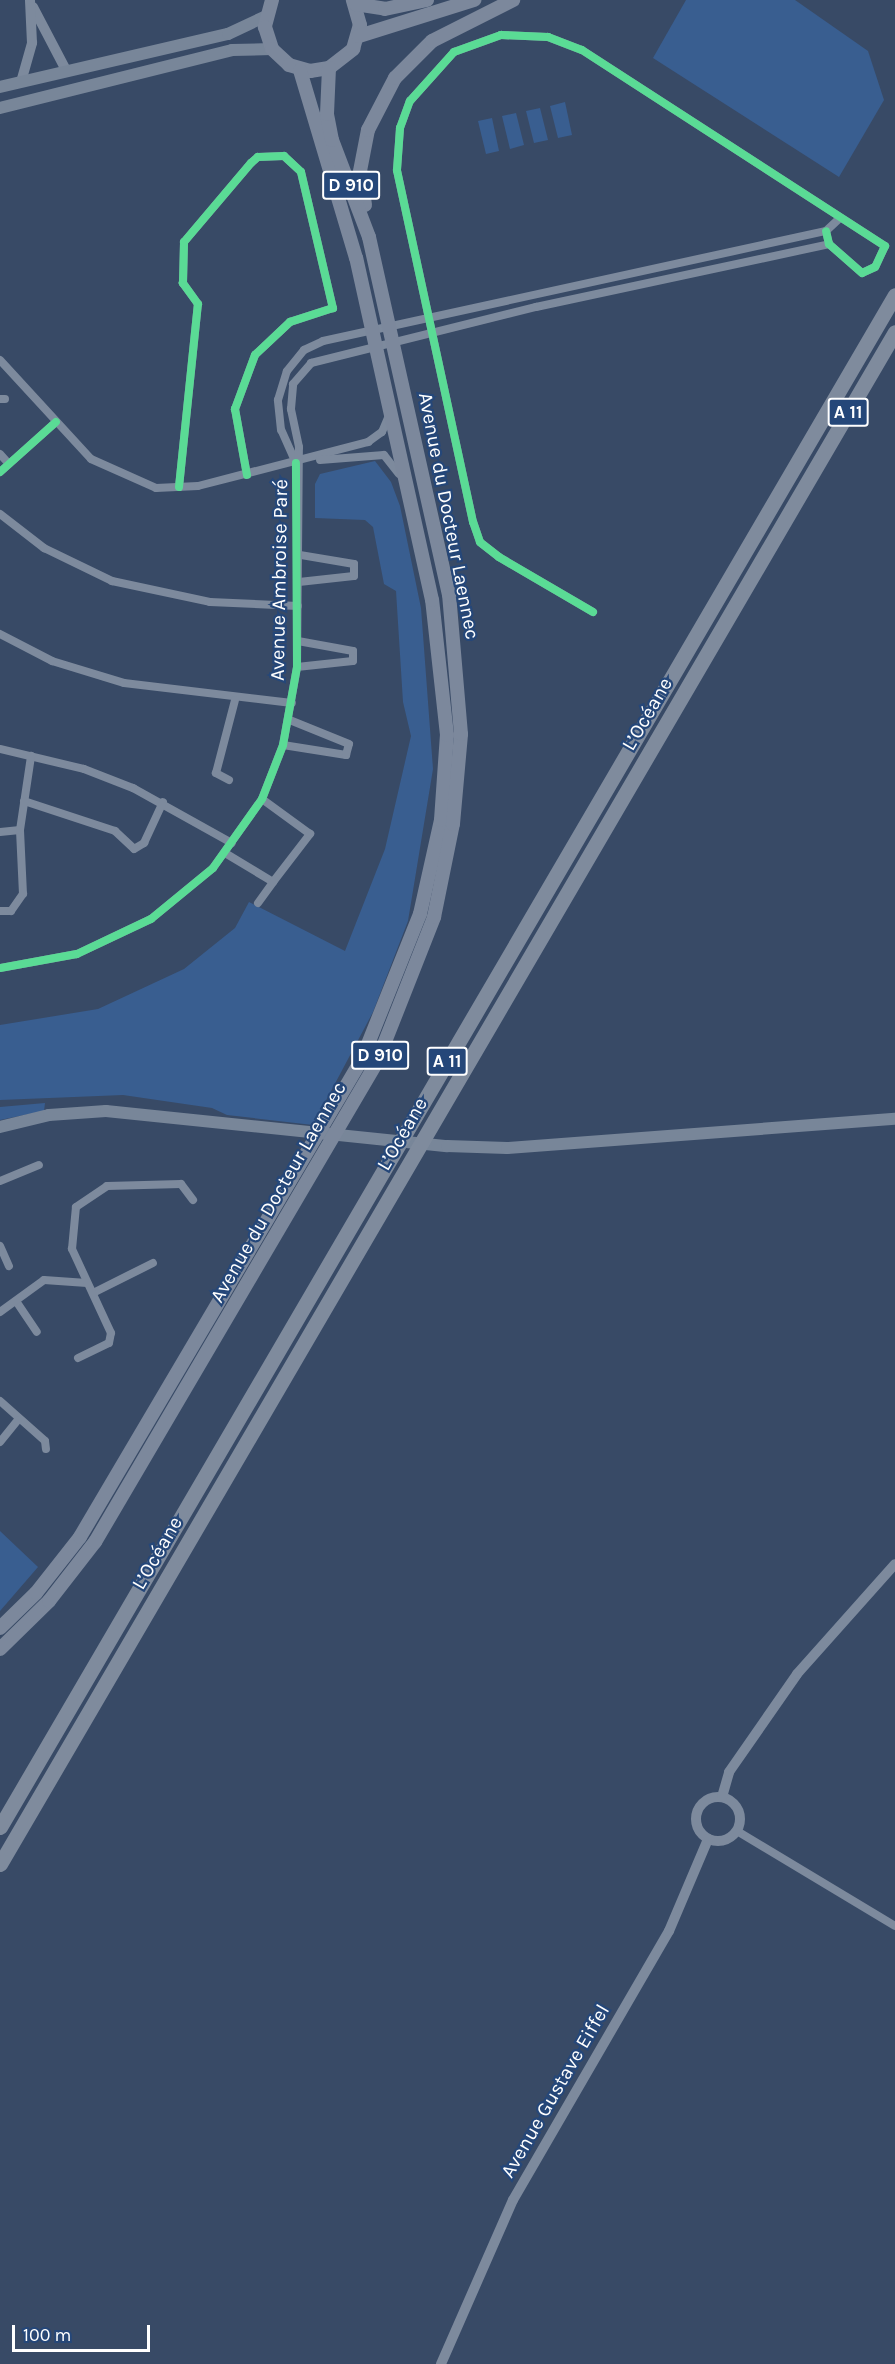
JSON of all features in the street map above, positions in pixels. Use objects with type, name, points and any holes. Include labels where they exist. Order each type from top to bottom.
[{"type":"highway","name":"L’Océane","points":[[0,1827],[895,295]]},
{"type":"highway","name":"L’Océane","points":[[0,1864],[895,332]]},
{"type":"main road","points":[[272,0],[266,16],[272,49]]},
{"type":"main road","points":[[0,108],[232,50],[272,49],[300,70],[329,68],[353,50],[358,36],[354,2],[385,9],[427,0]]},
{"type":"main road","points":[[358,36],[474,0]]},
{"type":"main road","name":"D 910","points":[[369,237],[360,171],[380,99],[432,41],[513,0]]},
{"type":"main road","points":[[0,87],[228,34],[266,16]]},
{"type":"main road","name":"Avenue du Docteur Laennec","points":[[0,1649],[49,1601],[106,1522],[377,1062],[434,917],[453,824],[461,734],[458,663],[447,584],[369,237],[332,140],[327,114],[329,68]]},
{"type":"main road","name":"Avenue du Docteur Laennec","points":[[0,1628],[36,1593],[80,1537],[362,1059],[394,987],[420,914],[441,820],[447,735],[442,664],[367,305],[311,92],[300,70]]},
{"type":"main road","points":[[0,1127],[49,1115],[106,1111],[447,1146],[562,1145],[895,1119]]},
{"type":"street","points":[[21,82],[32,43],[30,0],[66,70]]},
{"type":"street","points":[[593,612],[480,543],[426,319],[397,170],[400,128],[410,101],[454,52],[501,35],[548,37],[582,50],[885,246],[875,267],[862,273],[829,244],[826,231]]},
{"type":"street","points":[[178,487],[198,304],[183,283],[184,243],[251,163],[258,157],[284,156],[301,172],[333,308],[290,322],[255,355],[235,409],[248,475]]},
{"type":"street","points":[[296,463],[281,430],[278,400],[287,371],[304,350],[426,319],[826,231],[840,218]]},
{"type":"street","points":[[813,233],[816,247]]},
{"type":"street","name":"Avenue Ambroise Paré","points":[[0,968],[58,959],[116,939],[183,896],[225,853],[262,799],[290,720],[297,667],[300,555],[293,384],[311,363],[429,332],[829,244]]},
{"type":"street","points":[[0,360],[91,459],[132,480],[178,487],[248,475],[368,442],[382,432],[390,412]]},
{"type":"street","points":[[0,472],[56,422]]},
{"type":"street","points":[[0,454],[9,464]]},
{"type":"street","points":[[296,463],[384,455],[396,465],[421,555]]},
{"type":"street","points":[[0,514],[44,548],[121,584],[210,602],[298,606]]},
{"type":"street","points":[[299,582],[354,576],[354,564],[300,555]]},
{"type":"street","points":[[0,634],[87,674],[234,700],[292,703]]},
{"type":"street","points":[[297,667],[353,661],[353,651],[298,641]]},
{"type":"street","points":[[229,780],[216,773],[234,700]]},
{"type":"street","points":[[283,745],[345,755],[349,744],[290,720]]},
{"type":"street","points":[[0,749],[84,769],[163,802],[232,843]]},
{"type":"street","points":[[0,911],[11,910],[23,894],[20,830],[31,756]]},
{"type":"street","points":[[258,903],[310,834],[262,799]]},
{"type":"street","points":[[24,801],[115,831],[134,849],[144,843],[163,802]]},
{"type":"street","points":[[0,832],[20,830]]},
{"type":"street","points":[[225,853],[273,882]]},
{"type":"street","points":[[0,1181],[39,1165]]},
{"type":"street","points":[[78,1358],[109,1343],[111,1333],[87,1283],[72,1236],[76,1207],[86,1196],[107,1186],[169,1182],[181,1184],[193,1200]]},
{"type":"street","points":[[0,1246],[9,1266]]},
{"type":"street","points":[[93,1293],[153,1263]]},
{"type":"street","points":[[0,1312],[44,1280],[87,1283]]},
{"type":"street","points":[[16,1301],[37,1332]]},
{"type":"street","points":[[0,1401],[18,1420],[45,1441],[46,1449]]},
{"type":"street","points":[[0,1442],[18,1420]]},
{"type":"street","points":[[722,1797],[729,1772],[797,1674],[895,1564]]},
{"type":"street","points":[[722,1797],[739,1810],[737,1831],[728,1839],[708,1839],[698,1830],[698,1809],[708,1799],[722,1797]]},
{"type":"street","points":[[737,1831],[895,1926]]},
{"type":"street","name":"Avenue Gustave Eiffel","points":[[441,2364],[513,2200],[669,1931],[708,1839]]},
{"type":"shaded area","points":[[686,0],[795,0],[868,51],[884,100],[839,177],[653,58]]},
{"type":"shaded area","points":[[565,102],[572,135],[558,138],[550,106]]},
{"type":"shaded area","points":[[540,108],[548,140],[534,143],[526,111]]},
{"type":"shaded area","points":[[516,113],[524,145],[510,149],[502,116]]},
{"type":"shaded area","points":[[492,118],[499,151],[486,154],[478,121]]},
{"type":"shaded area","points":[[375,461],[391,482],[400,506],[421,608],[433,769],[408,921],[373,1012],[313,1125],[227,1115],[212,1108],[123,1095],[0,1100],[0,1025],[98,1009],[184,969],[235,928],[249,902],[345,951],[385,849],[411,736],[403,702],[396,591],[384,584],[373,527],[365,520],[315,518],[315,484],[320,474]]},
{"type":"shaded area","points":[[45,1103],[44,1111],[0,1120],[0,1107]]},
{"type":"shaded area","points":[[0,1531],[38,1567],[0,1611]]},
{"type":"cycle path","points":[[593,612],[499,557],[480,542],[473,522],[397,170],[400,128],[410,101],[454,52],[501,35],[548,37],[582,50],[885,246],[875,267],[862,273],[829,244],[826,231]]},
{"type":"cycle path","points":[[179,487],[198,304],[183,283],[184,242],[251,163],[258,157],[284,156],[301,172],[333,308],[290,322],[255,355],[235,409],[247,475]]},
{"type":"cycle path","points":[[0,472],[56,422]]},
{"type":"cycle path","points":[[0,968],[77,954],[151,919],[213,868],[262,799],[283,745],[297,667],[296,463]]}]
